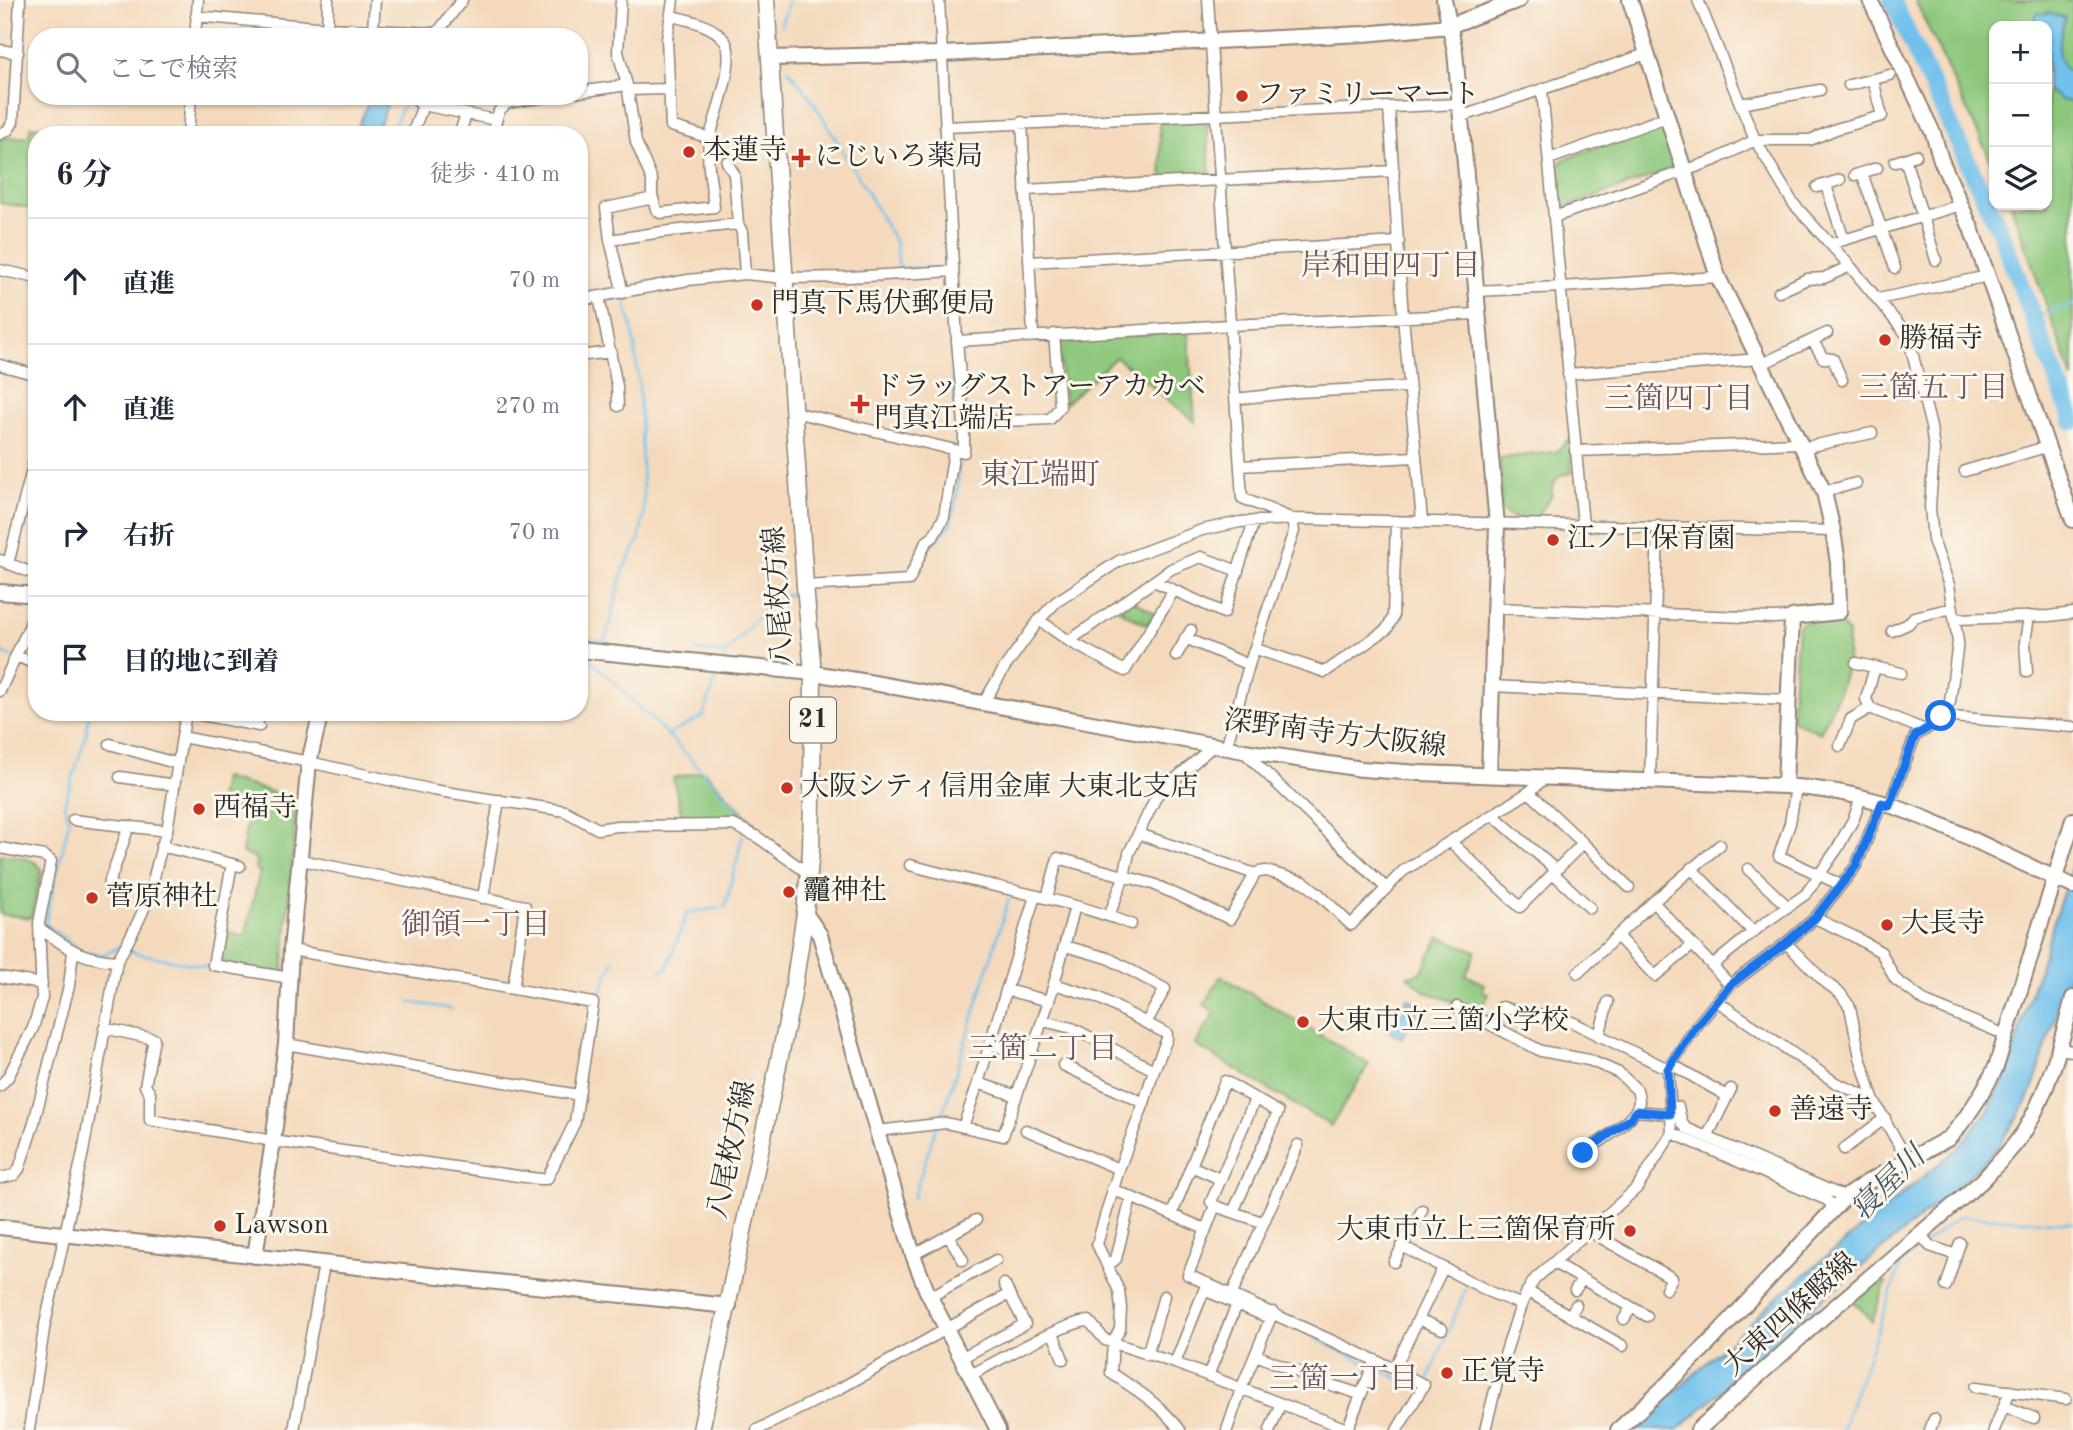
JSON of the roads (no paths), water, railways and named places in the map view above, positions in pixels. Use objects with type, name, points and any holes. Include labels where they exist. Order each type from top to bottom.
[{"type":"main road","name":"八尾枚方線","points":[[701,1430],[792,999],[805,913],[813,798],[813,673],[766,0]]},
{"type":"street","points":[[0,134],[8,130],[13,122],[20,0]]},
{"type":"street","points":[[195,28],[198,0]]},
{"type":"street","points":[[328,0],[328,28]]},
{"type":"street","points":[[373,28],[376,0]]},
{"type":"street","points":[[441,28],[462,0]]},
{"type":"street","points":[[621,0],[618,52],[628,88],[636,142],[652,180],[652,195],[660,213],[714,207],[709,159],[710,138],[725,81],[728,52],[726,42],[707,27],[671,16]]},
{"type":"street","points":[[673,0],[667,39],[671,126],[710,138]]},
{"type":"street","points":[[794,412],[964,452],[939,0]]},
{"type":"street","points":[[1208,0],[1242,498],[1292,519]]},
{"type":"street","points":[[1444,0],[1455,51],[1497,525],[1489,775]]},
{"type":"street","points":[[770,58],[941,54],[1364,34],[1449,26],[1519,0]]},
{"type":"street","points":[[1493,608],[1773,618],[1839,612],[1838,563],[1824,492],[1718,277],[1630,0]]},
{"type":"street","points":[[1485,1430],[1520,1304],[1527,1291],[1535,1279],[1637,1188],[1672,1133],[1669,1067],[1695,1028],[1730,985],[1815,918],[1856,866],[1915,736],[1936,723],[1950,702],[1958,642],[1955,613],[1949,584],[1933,540],[1930,508],[1934,450],[1928,414],[1908,336],[1793,203],[1755,140],[1698,0]]},
{"type":"street","points":[[1870,0],[1933,133],[1941,160],[1988,276],[2073,520]]},
{"type":"street","points":[[196,16],[295,28]]},
{"type":"street","points":[[0,50],[18,53]]},
{"type":"street","points":[[945,127],[1390,108],[1460,110],[1542,90],[1646,54]]},
{"type":"street","points":[[1849,85],[1890,75]]},
{"type":"street","points":[[1554,217],[1715,160],[1755,140],[1810,140],[1836,129],[1882,116],[1873,80]]},
{"type":"street","points":[[588,91],[628,88],[668,89]]},
{"type":"street","points":[[1542,90],[1583,525]]},
{"type":"street","points":[[1740,104],[1820,90]]},
{"type":"street","points":[[189,126],[190,105]]},
{"type":"street","points":[[415,126],[423,105],[496,120]]},
{"type":"street","points":[[494,126],[499,111],[505,105]]},
{"type":"street","points":[[1390,108],[1409,387],[1422,521]]},
{"type":"street","points":[[462,126],[466,115]]},
{"type":"street","points":[[1549,159],[1667,117]]},
{"type":"street","points":[[1022,122],[1033,335]]},
{"type":"street","points":[[1916,156],[1900,161],[1923,216],[1936,260]]},
{"type":"street","points":[[727,162],[734,174],[738,225],[742,232],[746,274]]},
{"type":"street","points":[[1877,168],[1859,174],[1895,268]]},
{"type":"street","points":[[1025,190],[1394,172]]},
{"type":"street","points":[[1840,180],[1822,186],[1844,240]]},
{"type":"street","points":[[623,293],[610,240],[606,208],[649,199],[652,195]]},
{"type":"street","points":[[1830,244],[1961,205]]},
{"type":"street","points":[[610,240],[738,225]]},
{"type":"street","points":[[1029,262],[1399,242]]},
{"type":"street","points":[[1779,292],[1807,279],[1824,278],[1850,266]]},
{"type":"street","points":[[0,270],[28,276]]},
{"type":"street","points":[[588,299],[688,280],[746,274],[785,278],[953,271]]},
{"type":"street","points":[[1878,299],[1988,276]]},
{"type":"street","points":[[1476,291],[1718,277]]},
{"type":"street","points":[[599,297],[617,386],[618,406]]},
{"type":"street","points":[[957,341],[1478,314]]},
{"type":"street","points":[[964,423],[1050,419],[1060,407],[1054,334]]},
{"type":"street","points":[[1568,374],[1760,362],[1827,334]]},
{"type":"street","points":[[1813,341],[1823,358],[1833,359],[1842,380]]},
{"type":"street","points":[[588,355],[611,352]]},
{"type":"street","points":[[0,365],[28,373]]},
{"type":"street","points":[[1236,399],[1298,392],[1409,387]]},
{"type":"street","points":[[1575,451],[1801,446],[1872,433]]},
{"type":"street","points":[[1965,471],[2049,446]]},
{"type":"street","points":[[805,586],[909,580],[926,542],[933,537],[944,517],[954,450]]},
{"type":"street","points":[[1240,466],[1415,457]]},
{"type":"street","points":[[28,481],[4,562],[28,571]]},
{"type":"street","points":[[1824,492],[1856,483]]},
{"type":"street","points":[[1109,916],[1124,877],[1129,853],[1157,794],[1219,747],[1256,649],[1294,531],[1292,519]]},
{"type":"street","points":[[984,702],[1005,667],[1039,620],[1056,602],[1119,561],[1202,530],[1254,520],[1292,519],[1833,531]]},
{"type":"street","points":[[1154,581],[1224,613],[1254,520]]},
{"type":"street","points":[[1256,649],[1325,672],[1387,629],[1393,617],[1396,521]]},
{"type":"street","points":[[1650,781],[1658,526]]},
{"type":"street","points":[[1069,640],[1171,569],[1201,557],[1238,571]]},
{"type":"street","points":[[1039,620],[1125,671],[1174,590]]},
{"type":"street","points":[[0,592],[28,594]]},
{"type":"street","points":[[1892,631],[1908,624],[1914,617],[1955,613],[2029,616],[2073,613]]},
{"type":"street","points":[[2027,672],[2025,642],[2029,616]]},
{"type":"street","points":[[1793,617],[1788,700],[1790,823],[1779,856],[1840,885]]},
{"type":"street","points":[[0,691],[28,630]]},
{"type":"street","points":[[1176,656],[1188,634],[1249,665]]},
{"type":"street","name":"深野南寺方大阪線","points":[[588,651],[813,673],[984,702],[1219,747],[1362,769],[1790,786],[1861,797],[1886,804],[1953,831],[2063,882]]},
{"type":"street","points":[[17,656],[28,661]]},
{"type":"street","points":[[1856,663],[1901,673]]},
{"type":"street","points":[[1875,667],[1867,699],[1870,708],[1925,730]]},
{"type":"street","points":[[1491,686],[1788,700]]},
{"type":"street","points":[[1840,746],[1852,719],[1870,708]]},
{"type":"street","points":[[1941,716],[2073,727]]},
{"type":"street","points":[[29,1430],[44,1329],[83,1150],[117,961],[146,904],[167,831],[185,721]]},
{"type":"street","points":[[233,721],[259,726]]},
{"type":"street","points":[[255,1256],[286,1044],[291,950],[309,762],[319,721]]},
{"type":"street","points":[[182,737],[433,790],[565,811],[598,829],[617,826],[733,825],[756,836],[809,874]]},
{"type":"street","points":[[110,744],[178,765]]},
{"type":"street","points":[[1244,751],[1385,887]]},
{"type":"street","points":[[120,777],[174,785]]},
{"type":"street","points":[[1047,898],[1058,858],[1153,884],[1230,919],[1255,874],[1266,871],[1304,882],[1351,925],[1403,871],[1529,792],[1546,777]]},
{"type":"street","points":[[1529,792],[1629,887]]},
{"type":"street","points":[[1713,965],[1806,894],[1854,818],[1861,797]]},
{"type":"street","points":[[483,898],[499,800]]},
{"type":"street","points":[[1493,815],[1590,908]]},
{"type":"street","points":[[73,820],[167,831]]},
{"type":"street","points":[[1618,1430],[1709,1343],[1840,1202],[1866,1182],[1949,1138],[1977,1103],[1996,1067],[2063,882],[2073,820]]},
{"type":"street","points":[[108,886],[128,826]]},
{"type":"street","points":[[1139,834],[1255,874]]},
{"type":"street","points":[[1451,842],[1520,907],[1583,843]]},
{"type":"street","points":[[1578,973],[1653,902],[1720,845]]},
{"type":"street","points":[[161,846],[236,865],[214,965],[290,978]]},
{"type":"street","points":[[0,848],[44,856],[51,861],[39,928],[42,998],[33,1028],[8,1077],[0,1086]]},
{"type":"street","points":[[300,860],[525,906],[513,989]]},
{"type":"street","points":[[910,865],[1047,898],[1131,924]]},
{"type":"street","points":[[1691,868],[1753,932]]},
{"type":"street","points":[[1748,869],[1787,906]]},
{"type":"street","points":[[963,1127],[1035,896]]},
{"type":"street","points":[[1653,902],[1730,985]]},
{"type":"street","points":[[877,1131],[946,1123],[1003,1136],[1043,1021],[1075,906]]},
{"type":"street","points":[[805,913],[820,935],[913,1255],[930,1297],[998,1430]]},
{"type":"street","points":[[1815,918],[1881,952],[1895,979],[1926,1002],[2006,1035]]},
{"type":"street","points":[[39,928],[73,952],[99,960],[117,961]]},
{"type":"street","points":[[1618,937],[1655,976],[1693,945]]},
{"type":"street","points":[[1786,943],[1825,982],[1840,993],[1850,1007],[1872,1099],[1908,1161]]},
{"type":"street","points":[[1065,946],[1108,958],[1165,989],[1146,1023]]},
{"type":"street","points":[[104,1028],[154,1039],[145,1086],[150,1093],[150,1120],[273,1141],[547,1179],[575,1122],[593,1003],[291,950]]},
{"type":"street","points":[[0,1178],[14,1175],[19,1169],[30,1137],[64,1009],[73,952]]},
{"type":"street","points":[[0,976],[42,984]]},
{"type":"street","points":[[1054,984],[1097,997],[1167,1037],[1112,1189],[1097,1244],[1119,1290],[1121,1308],[1120,1329],[1113,1342],[1111,1373],[1147,1395],[1180,1430]]},
{"type":"street","points":[[1006,990],[1049,1001]]},
{"type":"street","points":[[1717,1001],[1836,1083],[1872,1099]]},
{"type":"street","points":[[1599,1036],[1608,1002]]},
{"type":"street","name":"大東四條畷線","points":[[1698,1430],[1822,1318],[1983,1180],[2024,1132],[2039,1104],[2072,1003]]},
{"type":"street","points":[[1457,1007],[1541,1051],[1589,1060],[1619,1073],[1637,1090],[1639,1102],[1630,1119],[1583,1153]]},
{"type":"street","points":[[1502,1007],[1572,1022],[1729,1093],[1707,1137]]},
{"type":"street","points":[[1043,1021],[1072,1028],[1154,1070]]},
{"type":"street","points":[[286,1044],[578,1095]]},
{"type":"street","points":[[990,1044],[1021,1054]]},
{"type":"street","points":[[2058,1049],[2073,1051]]},
{"type":"street","points":[[1063,1065],[1076,1066],[1104,1079],[1144,1103]]},
{"type":"street","points":[[1172,1214],[1225,1080],[1278,1112],[1234,1212]]},
{"type":"street","points":[[978,1083],[1011,1094]]},
{"type":"street","points":[[1255,1099],[1211,1202],[1215,1206],[1262,1222]]},
{"type":"street","points":[[1636,1111],[1670,1110],[1678,1107],[1686,1128],[1840,1202]]},
{"type":"street","points":[[1844,1149],[1885,1118]]},
{"type":"street","points":[[1026,1130],[1049,1134],[1098,1156],[1119,1170]]},
{"type":"street","points":[[1672,1133],[1827,1200],[1840,1202]]},
{"type":"street","points":[[1232,1294],[1298,1145]]},
{"type":"street","points":[[1191,1167],[1220,1179]]},
{"type":"street","points":[[1112,1189],[1205,1228]]},
{"type":"street","points":[[1107,1266],[1116,1259],[1131,1198]]},
{"type":"street","points":[[1215,1206],[1188,1275],[1237,1304],[1271,1315]]},
{"type":"street","points":[[1394,1262],[1422,1210]]},
{"type":"street","points":[[913,1255],[976,1220]]},
{"type":"street","points":[[0,1227],[729,1306]]},
{"type":"street","points":[[1589,1231],[1672,1278],[1665,1289]]},
{"type":"street","points":[[1920,1234],[1930,1246],[1956,1255]]},
{"type":"street","points":[[948,1235],[963,1260]]},
{"type":"street","points":[[1946,1286],[1960,1243]]},
{"type":"street","points":[[1402,1247],[1492,1293],[1520,1304]]},
{"type":"street","points":[[930,1297],[996,1260]]},
{"type":"street","points":[[1554,1263],[1647,1316]]},
{"type":"street","points":[[294,1430],[324,1264]]},
{"type":"street","points":[[1394,1368],[1443,1268]]},
{"type":"street","points":[[1575,1290],[1582,1279]]},
{"type":"street","points":[[1206,1286],[1232,1294],[1271,1315],[1394,1368],[1424,1385],[1397,1430]]},
{"type":"street","points":[[1175,1363],[1206,1286]]},
{"type":"street","points":[[757,1430],[839,1389],[946,1328],[1007,1289],[1025,1324],[961,1359]]},
{"type":"street","points":[[1527,1291],[1623,1346]]},
{"type":"street","points":[[1147,1354],[1164,1296]]},
{"type":"street","points":[[1208,1377],[1237,1304]]},
{"type":"street","points":[[1570,1315],[1576,1305]]},
{"type":"street","points":[[1624,1319],[1631,1308]]},
{"type":"street","points":[[1227,1430],[1271,1315]]},
{"type":"street","points":[[1418,1319],[1442,1329]]},
{"type":"street","points":[[969,1376],[1053,1333],[1081,1321],[1089,1321],[1105,1340],[1175,1363],[1347,1430],[1375,1360]]},
{"type":"street","points":[[1053,1333],[1063,1359]]},
{"type":"street","points":[[1256,1355],[1360,1394]]},
{"type":"street","points":[[1976,1387],[2066,1399]]},
{"type":"street","points":[[1994,1430],[2010,1391]]},
{"type":"street","points":[[1270,1430],[1280,1405]]},
{"type":"street","points":[[2004,1406],[2034,1418]]},
{"type":"street","points":[[1930,1430],[1934,1419]]},
{"type":"water","points":[[2048,12],[2065,17],[2059,56],[2061,63],[2073,73],[2073,102],[2062,100],[2052,93],[2052,21],[2035,21],[2037,13]]},
{"type":"water","points":[[367,105],[387,106],[379,126],[358,126]]},
{"type":"water","name":"寝屋川","points":[[2073,861],[2073,961],[2033,1088],[1998,1147],[1963,1182],[1807,1312],[1678,1430],[1634,1430],[1778,1297],[1958,1148],[1989,1109],[2004,1079]]},
{"type":"water","points":[[1408,998],[1421,1006],[1401,1038],[1388,1030]]},
{"type":"waterway","points":[[781,25],[789,0]]},
{"type":"waterway","name":"寝屋川","points":[[1892,0],[1999,229],[2073,421]]},
{"type":"waterway","points":[[449,28],[454,19]]},
{"type":"waterway","points":[[788,69],[812,100],[860,179],[896,244],[899,268],[937,268]]},
{"type":"waterway","points":[[394,126],[403,105]]},
{"type":"waterway","points":[[946,273],[958,448]]},
{"type":"waterway","points":[[588,639],[605,641],[624,568],[639,540],[644,514],[639,384],[633,332],[624,296]]},
{"type":"waterway","points":[[2034,317],[2073,305]]},
{"type":"waterway","points":[[0,373],[28,379]]},
{"type":"waterway","points":[[927,550],[951,524],[958,486],[958,455]]},
{"type":"waterway","points":[[723,659],[771,602],[800,592]]},
{"type":"waterway","points":[[697,651],[726,653]]},
{"type":"waterway","points":[[0,652],[13,657]]},
{"type":"waterway","points":[[589,658],[668,735],[743,815],[745,828]]},
{"type":"waterway","points":[[668,735],[703,716],[719,671]]},
{"type":"waterway","points":[[77,947],[45,924],[69,822],[64,805],[86,736],[88,721]]},
{"type":"waterway","points":[[661,970],[667,969],[687,913],[725,907],[743,835]]},
{"type":"waterway","points":[[941,1116],[1009,899]]},
{"type":"waterway","points":[[90,952],[102,955],[120,947]]},
{"type":"waterway","points":[[126,949],[212,968]]},
{"type":"waterway","points":[[600,994],[614,960]]},
{"type":"waterway","points":[[409,1002],[452,1009]]},
{"type":"waterway","points":[[913,1198],[936,1128]]},
{"type":"waterway","points":[[1769,1169],[1798,1182]]},
{"type":"waterway","points":[[1804,1185],[1836,1198]]},
{"type":"waterway","points":[[1842,1430],[1902,1261],[1960,1216],[2073,1223]]},
{"type":"waterway","points":[[1429,1379],[1466,1288]]},
{"type":"waterway","points":[[1316,1339],[1368,1364]]},
{"type":"waterway","points":[[1383,1371],[1414,1387]]},
{"type":"waterway","points":[[1409,1419],[1416,1407]]},
{"type":"place","name":"ファミリーマート","points":[[1242,96]]},
{"type":"place","name":"本蓮寺","points":[[689,152]]},
{"type":"place","name":"にじいろ薬局","points":[[801,158]]},
{"type":"place","name":"門真下馬伏郵便局","points":[[757,305]]},
{"type":"place","name":"勝福寺","points":[[1885,340]]},
{"type":"place","name":"ドラッグストアーアカカベ 門真江端店","points":[[860,404]]},
{"type":"place","name":"江ノ口保育園","points":[[1553,540]]},
{"type":"place","name":"大阪シティ信用金庫 大東北支店","points":[[787,788]]},
{"type":"place","name":"西福寺","points":[[199,809]]},
{"type":"place","name":"龗神社","points":[[789,892]]},
{"type":"place","name":"菅原神社","points":[[92,898]]},
{"type":"place","name":"大長寺","points":[[1887,925]]},
{"type":"place","name":"大東市立三箇小学校","points":[[1303,1022]]},
{"type":"place","name":"善遠寺","points":[[1775,1111]]},
{"type":"place","name":"Lawson","points":[[220,1226]]},
{"type":"place","name":"大東市立上三箇保育所","points":[[1630,1231]]},
{"type":"place","name":"正覚寺","points":[[1447,1373]]},
{"type":"district","name":"岸和田四丁目","points":[[1391,267]]},
{"type":"district","name":"三箇五丁目","points":[[1934,389]]},
{"type":"district","name":"三箇四丁目","points":[[1679,400]]},
{"type":"district","name":"東江端町","points":[[1040,476]]},
{"type":"district","name":"御領一丁目","points":[[476,926]]},
{"type":"district","name":"三箇二丁目","points":[[1043,1050]]},
{"type":"district","name":"三箇一丁目","points":[[1344,1380]]}]
